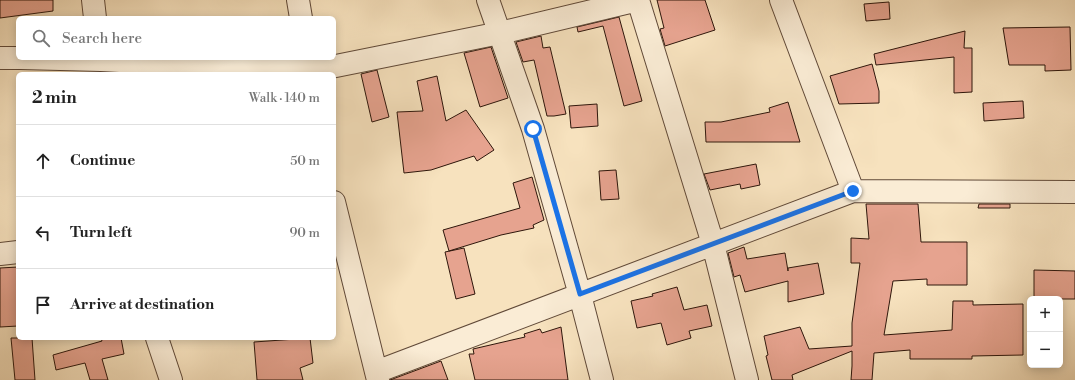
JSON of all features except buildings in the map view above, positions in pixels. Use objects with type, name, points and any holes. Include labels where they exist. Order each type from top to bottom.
[{"type":"street","points":[[93,0],[95,16]]},
{"type":"street","points":[[298,0],[301,16]]},
{"type":"street","points":[[488,0],[533,129],[580,294],[602,380]]},
{"type":"street","points":[[46,60],[101,64],[310,68],[500,32],[638,0],[713,244],[747,380]]},
{"type":"street","points":[[782,0],[853,191]]},
{"type":"street","points":[[0,58],[16,58]]},
{"type":"street","points":[[336,213],[377,376],[580,294],[853,191],[1075,192]]},
{"type":"street","points":[[0,254],[16,252]]},
{"type":"street","points":[[158,340],[170,380]]},
{"type":"route","points":[[533,129],[580,294],[853,191]]}]
